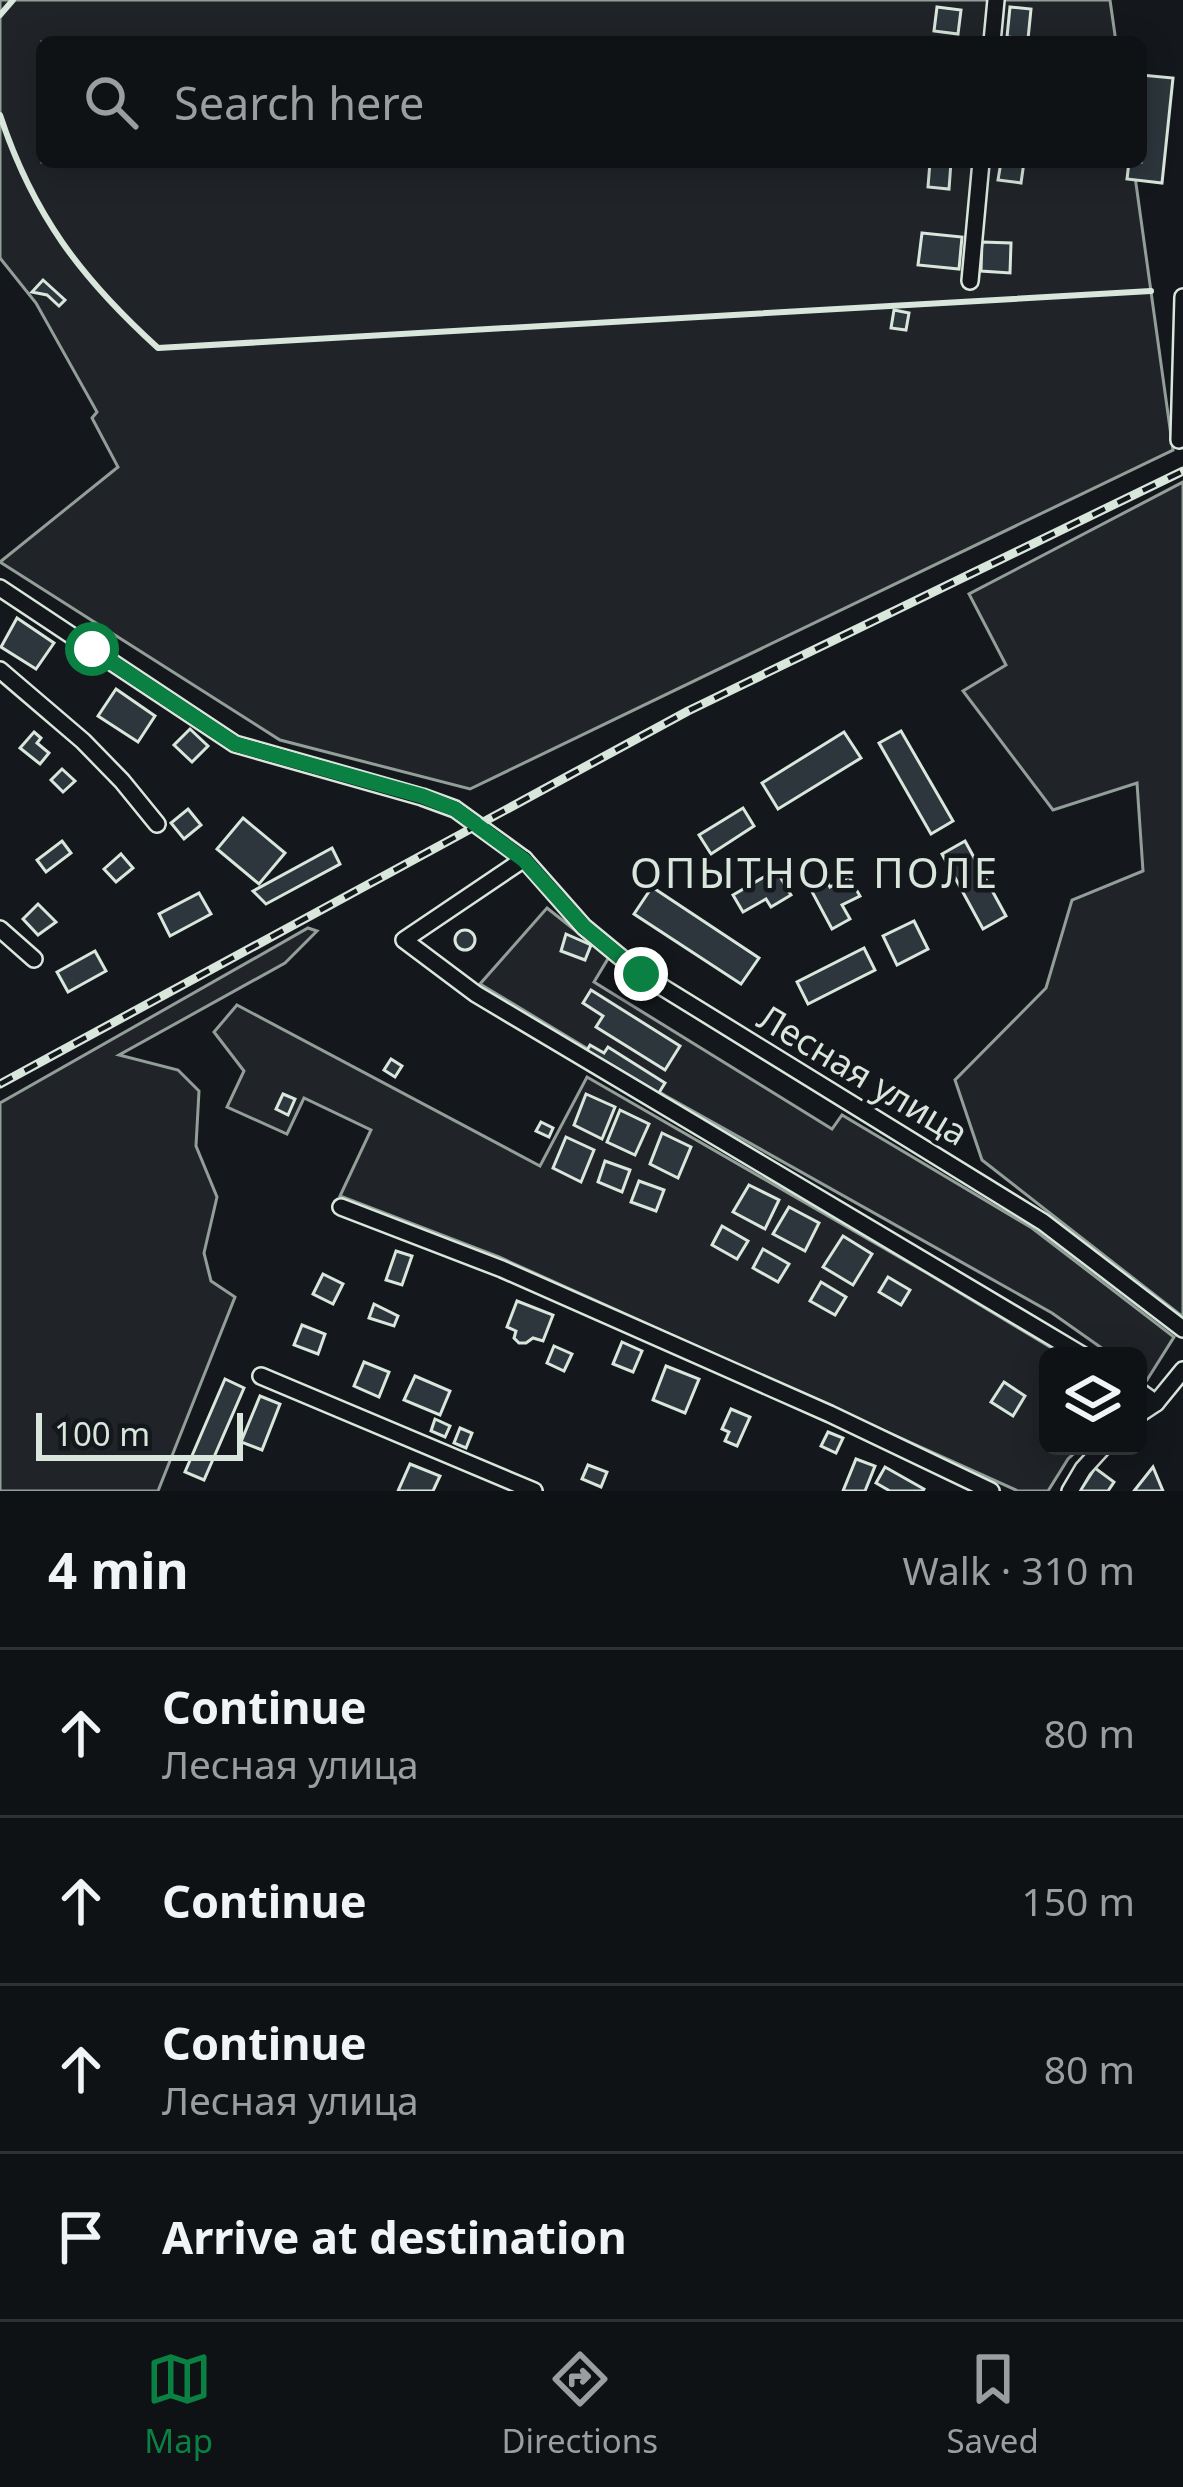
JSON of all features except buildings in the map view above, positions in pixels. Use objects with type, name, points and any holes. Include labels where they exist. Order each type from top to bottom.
[{"type":"street","points":[[993,36],[996,0]]},
{"type":"street","points":[[970,281],[980,168]]},
{"type":"street","points":[[1178,440],[1183,297]]},
{"type":"street","name":"Лесная улица","points":[[0,588],[235,744],[455,809],[524,860],[584,927],[641,974],[1043,1222],[1183,1329]]},
{"type":"street","points":[[0,670],[83,741],[157,824]]},
{"type":"street","points":[[524,860],[404,940],[476,994],[1069,1347]]},
{"type":"street","points":[[0,929],[34,959]]},
{"type":"street","points":[[341,1207],[502,1269],[991,1491]]},
{"type":"street","points":[[1147,1409],[1183,1370]]},
{"type":"street","points":[[261,1376],[534,1491]]},
{"type":"street","points":[[1147,1396],[1156,1403]]},
{"type":"street","points":[[1070,1491],[1096,1455]]},
{"type":"shaded area","points":[[0,0],[1110,0],[1115,36],[36,36],[36,168],[1134,168],[1173,450],[470,789],[280,740],[0,562],[118,467],[92,418],[97,412],[36,303],[0,258]]},
{"type":"shaded area","points":[[1183,482],[1183,1317],[982,1160],[955,1080],[1046,988],[1072,900],[1143,871],[1137,783],[1053,810],[963,691],[1006,665],[969,594]]},
{"type":"shaded area","points":[[547,908],[609,957],[594,982],[832,1129],[842,1115],[1032,1228],[1174,1337],[1147,1380],[1147,1347],[1100,1347],[1052,1313],[666,1096],[480,984]]},
{"type":"shaded area","points":[[308,928],[317,931],[285,963],[119,1055],[178,1070],[199,1091],[196,1146],[217,1197],[204,1253],[211,1281],[235,1297],[158,1491],[0,1491],[0,1103]]},
{"type":"shaded area","points":[[237,1005],[540,1166],[587,1077],[1050,1347],[1039,1347],[1039,1455],[1072,1455],[1048,1491],[1018,1491],[499,1257],[340,1196],[371,1130],[304,1098],[287,1134],[227,1107],[244,1071],[214,1032]]},
{"type":"railway","points":[[0,1084],[688,711],[1183,471]]},
{"type":"fence","points":[[0,15],[13,0]]},
{"type":"wall","points":[[0,15],[13,0]]},
{"type":"wall","points":[[0,115],[28,184],[62,243],[105,296],[158,348],[1151,291]]},
{"type":"district","name":"ОПЫТНОЕ ПОЛЕ","points":[[815,873]]},
{"type":"route","points":[[92,649],[235,744],[455,809],[524,860],[584,927],[641,974]]}]
